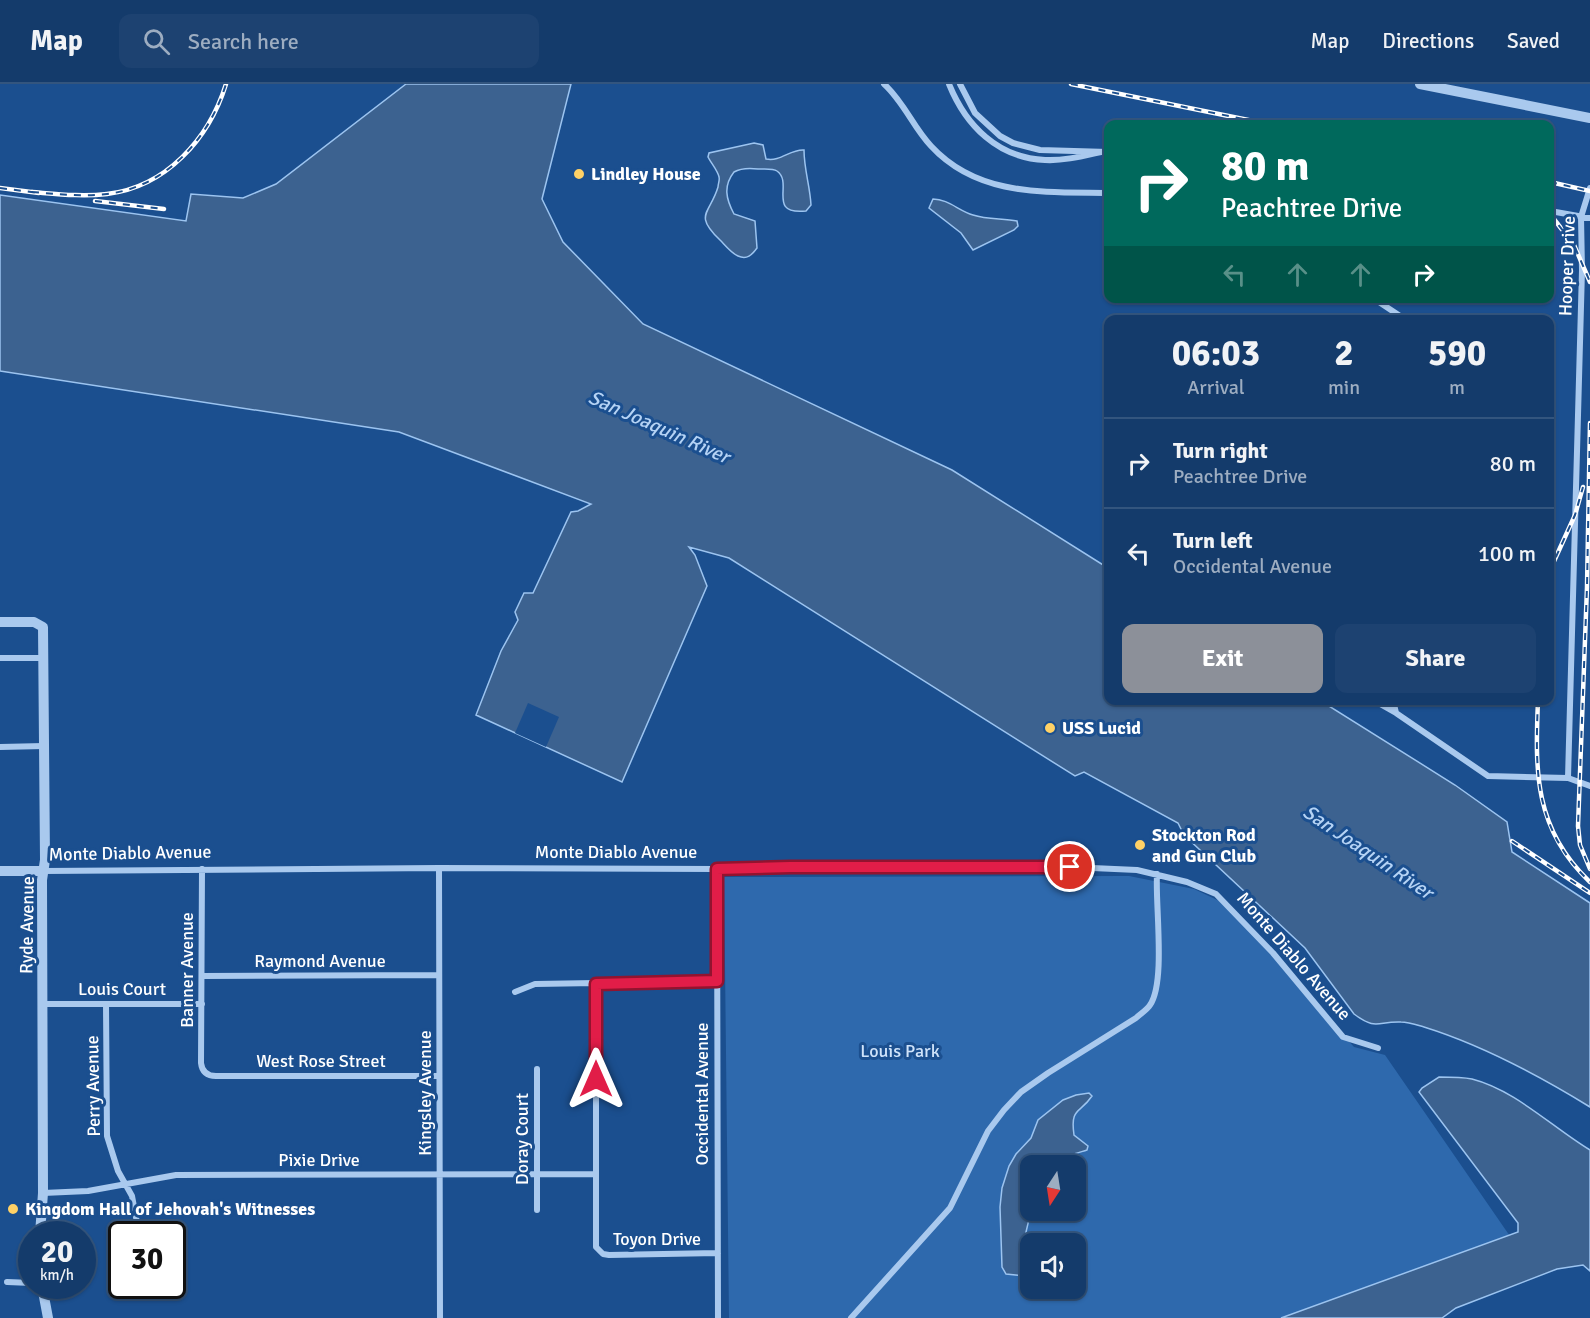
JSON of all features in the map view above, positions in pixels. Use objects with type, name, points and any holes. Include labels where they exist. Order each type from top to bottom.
[{"type":"street","points":[[884,84],[896,96],[930,146],[958,170],[991,185],[1022,190],[1104,193]]},
{"type":"street","points":[[1420,84],[1590,118]]},
{"type":"street","points":[[950,86],[965,116],[976,129],[1002,149],[1024,157],[1045,160],[1101,152]]},
{"type":"street","points":[[960,87],[975,113],[986,125],[1013,143],[1040,150],[1101,152]]},
{"type":"street","name":"Hooper Drive","points":[[1568,778],[1582,270],[1581,217],[1590,188]]},
{"type":"street","points":[[1554,212],[1590,218]]},
{"type":"street","points":[[1380,303],[1398,315]]},
{"type":"street","name":"Ryde Avenue","points":[[0,622],[34,622],[44,627],[45,860],[43,871],[43,1193],[41,1221]]},
{"type":"street","points":[[0,658],[44,658]]},
{"type":"street","points":[[1382,705],[1488,776],[1568,778],[1590,786]]},
{"type":"street","points":[[1394,705],[1396,713]]},
{"type":"street","points":[[0,747],[45,747]]},
{"type":"street","name":"Monte Diablo Avenue","points":[[0,871],[790,867],[1122,868],[1157,874],[1207,888],[1223,899],[1273,953],[1343,1037],[1378,1048]]},
{"type":"street","name":"Kingsley Avenue","points":[[439,868],[440,1318]]},
{"type":"street","name":"Banner Avenue","points":[[202,869],[201,1064],[203,1071]]},
{"type":"street","name":"Occidental Avenue","points":[[717,869],[718,1318]]},
{"type":"street","points":[[851,1318],[950,1208],[988,1131],[1015,1098],[1048,1073],[1150,1006],[1158,974],[1157,874]]},
{"type":"street","name":"Raymond Avenue","points":[[202,976],[439,975]]},
{"type":"street","points":[[515,992],[535,984],[717,981]]},
{"type":"street","points":[[596,984],[596,1174]]},
{"type":"street","name":"Louis Court","points":[[42,1004],[202,1004]]},
{"type":"street","name":"Perry Avenue","points":[[106,1004],[107,1136],[118,1172],[132,1196],[137,1221]]},
{"type":"street","name":"Doray Court","points":[[537,1069],[537,1210]]},
{"type":"street","name":"West Rose Street","points":[[203,1071],[210,1076],[439,1076]]},
{"type":"street","name":"Toyon Drive","points":[[596,1174],[595,1242],[598,1250],[603,1254],[718,1253]]},
{"type":"street","name":"Pixie Drive","points":[[43,1193],[88,1191],[176,1175],[596,1174]]},
{"type":"street","points":[[7,1282],[18,1282]]},
{"type":"street","points":[[44,1299],[48,1318]]},
{"type":"green space","name":"Louis Park","points":[[1129,876],[1194,889],[1230,906],[1354,1047],[1385,1055],[1514,1242],[1294,1318],[729,1318],[724,877]]},
{"type":"water","name":"San Joaquin River","points":[[406,84],[571,84],[542,199],[563,242],[643,324],[952,470],[1104,565],[1104,705],[1327,705],[1455,785],[1507,822],[1512,852],[1590,903],[1590,1107],[1509,1062],[1446,1034],[1407,1023],[1373,1024],[1354,1014],[1305,948],[1184,835],[1178,823],[1084,772],[1075,776],[729,558],[689,547],[695,555],[707,586],[622,782],[476,715],[501,651],[518,620],[515,612],[524,593],[533,593],[571,512],[591,504],[399,432],[0,371],[0,195],[186,221],[191,194],[243,198],[276,184]]},
{"type":"water","points":[[754,143],[763,145],[766,159],[776,159],[794,151],[804,150],[811,205],[806,211],[794,211],[787,208],[784,203],[781,176],[775,170],[749,168],[734,172],[727,187],[731,208],[734,214],[755,221],[757,248],[751,255],[744,257],[731,251],[707,225],[706,214],[715,196],[719,179],[708,157],[709,153]]},
{"type":"water","points":[[933,199],[944,201],[979,217],[1017,221],[1018,226],[973,250],[961,233],[929,208]]},
{"type":"water","points":[[1439,1077],[1460,1077],[1488,1084],[1518,1100],[1590,1150],[1590,1271],[1583,1265],[1557,1269],[1456,1308],[1442,1318],[1281,1318],[1518,1232],[1518,1223],[1419,1092]]},
{"type":"water","points":[[1089,1093],[1092,1096],[1077,1112],[1073,1120],[1074,1135],[1088,1146],[1087,1150],[1071,1154],[1020,1155],[1020,1221],[1029,1221],[1026,1233],[1020,1233],[1020,1276],[1006,1274],[1002,1267],[1000,1207],[1002,1188],[1009,1166],[1016,1154],[1031,1138],[1038,1120],[1063,1100]]},
{"type":"pier","points":[[528,703],[559,717],[546,747],[515,733]]},
{"type":"railway","points":[[32,192],[98,195],[128,190],[148,182],[166,171],[196,141],[209,123],[226,84]]},
{"type":"railway","points":[[1071,84],[1248,120]]},
{"type":"railway","points":[[1554,183],[1590,191]]},
{"type":"railway","points":[[0,188],[39,193]]},
{"type":"railway","points":[[95,201],[164,209]]},
{"type":"railway","points":[[1554,219],[1574,245],[1590,282]]},
{"type":"railway","points":[[1590,423],[1587,587],[1578,826],[1580,845],[1590,869]]},
{"type":"railway","points":[[1554,561],[1575,515],[1583,487]]},
{"type":"railway","points":[[1538,705],[1538,775],[1548,820],[1572,862],[1590,882]]},
{"type":"railway","points":[[1512,841],[1590,893]]},
{"type":"place","name":"Lindley House","points":[[579,174]]},
{"type":"place","name":"USS Lucid","points":[[1050,728]]},
{"type":"place","name":"Stockton Rod and Gun Club","points":[[1140,845]]},
{"type":"place","name":"Kingdom Hall of Jehovah's Witnesses","points":[[13,1209]]},
{"type":"route","points":[[596,1079],[596,984],[717,981],[717,869],[1070,867]]}]
